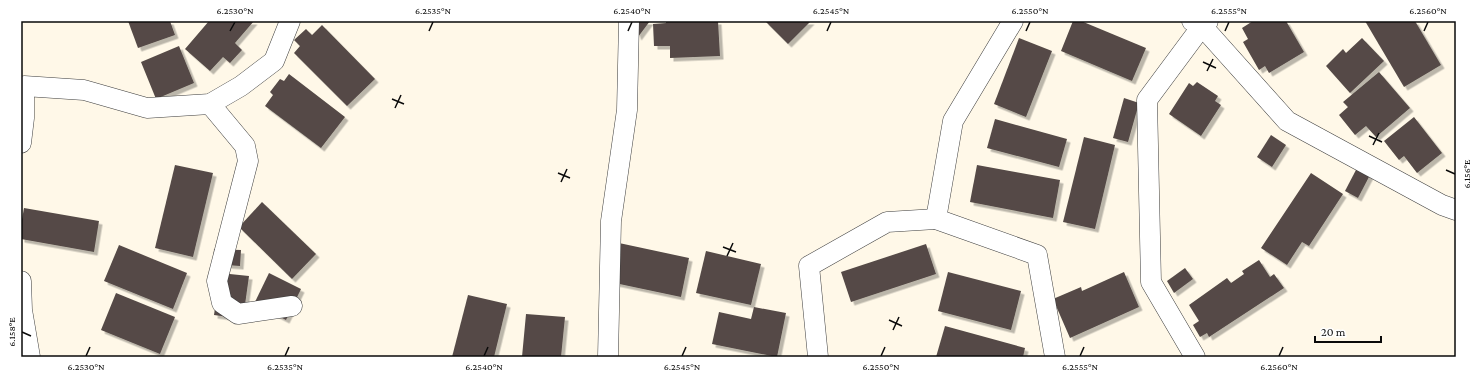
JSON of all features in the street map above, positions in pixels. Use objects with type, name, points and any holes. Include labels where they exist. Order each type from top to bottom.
[{"type":"street","points":[[21,143],[24,118],[22,81],[84,90],[147,108],[210,104],[241,86],[274,61],[290,21]]},
{"type":"street","points":[[608,357],[611,221],[627,110],[629,21]]},
{"type":"street","points":[[936,219],[953,121],[1013,21]]},
{"type":"street","points":[[1195,357],[1151,282],[1147,100],[1200,23],[1287,121],[1442,205],[1456,210]]},
{"type":"street","points":[[210,104],[245,146],[248,161],[217,281],[222,303],[238,314],[292,306]]},
{"type":"street","points":[[818,357],[809,266],[888,222],[936,219],[1037,255],[1055,357]]},
{"type":"street","points":[[21,281],[22,310],[30,357]]},
{"type":"building","points":[[128,21],[170,21],[175,35],[138,48]]},
{"type":"building","points":[[209,21],[254,21],[235,43],[242,50],[230,63],[223,57],[210,71],[185,49]]},
{"type":"building","points":[[632,21],[650,21],[638,37]]},
{"type":"building","points":[[666,21],[718,21],[720,56],[670,58],[670,46],[654,46],[653,24],[666,23]]},
{"type":"building","points":[[765,21],[811,21],[788,44]]},
{"type":"building","points":[[1073,21],[1081,21],[1146,48],[1132,81],[1061,51]]},
{"type":"building","points":[[1253,21],[1286,21],[1304,52],[1269,73],[1265,66],[1259,70],[1243,42],[1248,39],[1242,28]]},
{"type":"building","points":[[1365,21],[1415,21],[1441,65],[1404,87]]},
{"type":"building","points":[[322,25],[375,79],[347,106],[294,53],[300,46],[294,40],[306,29],[312,35]]},
{"type":"building","points":[[1019,38],[1052,51],[1026,117],[994,104]]},
{"type":"building","points":[[1362,38],[1384,61],[1350,93],[1326,66],[1343,49],[1346,53]]},
{"type":"building","points":[[179,46],[194,83],[156,99],[141,62]]},
{"type":"building","points":[[1379,72],[1410,108],[1376,137],[1366,126],[1355,135],[1339,115],[1348,107],[1343,102]]},
{"type":"building","points":[[289,74],[345,117],[321,148],[265,106],[273,95],[270,92],[280,79],[284,81]]},
{"type":"building","points":[[1197,82],[1218,96],[1215,101],[1221,105],[1201,136],[1169,114],[1189,83],[1193,86]]},
{"type":"building","points":[[1124,98],[1139,103],[1128,142],[1113,138]]},
{"type":"building","points":[[1414,117],[1442,153],[1417,173],[1404,156],[1399,160],[1384,141]]},
{"type":"building","points":[[995,119],[1067,139],[1059,167],[987,148]]},
{"type":"building","points":[[1271,135],[1286,145],[1272,167],[1257,157]]},
{"type":"building","points":[[1084,137],[1115,145],[1095,229],[1063,222]]},
{"type":"building","points":[[175,165],[213,173],[193,257],[155,248]]},
{"type":"building","points":[[977,165],[1060,180],[1053,218],[970,202]]},
{"type":"building","points":[[1357,168],[1370,175],[1358,198],[1345,191]]},
{"type":"building","points":[[1311,173],[1343,194],[1309,246],[1302,242],[1287,265],[1261,248]]},
{"type":"building","points":[[262,202],[316,254],[292,279],[239,227]]},
{"type":"building","points":[[24,208],[99,221],[94,252],[21,239],[21,225]]},
{"type":"building","points":[[619,243],[689,258],[681,297],[610,282]]},
{"type":"building","points":[[926,244],[936,274],[851,302],[841,272]]},
{"type":"building","points":[[119,245],[187,273],[173,309],[104,281]]},
{"type":"building","points":[[214,249],[241,250],[240,266],[213,264]]},
{"type":"building","points":[[706,251],[761,264],[751,305],[696,293]]},
{"type":"building","points":[[1259,260],[1270,277],[1274,274],[1284,288],[1209,337],[1207,333],[1200,337],[1193,325],[1199,321],[1189,305],[1227,278],[1231,283],[1244,274],[1242,271]]},
{"type":"building","points":[[1185,268],[1193,279],[1174,293],[1167,281]]},
{"type":"building","points":[[948,272],[1021,291],[1011,330],[938,311]]},
{"type":"building","points":[[1124,272],[1139,307],[1070,338],[1053,299],[1081,287],[1082,291]]},
{"type":"building","points":[[220,273],[249,276],[243,319],[214,315]]},
{"type":"building","points":[[269,273],[301,289],[286,320],[254,304]]},
{"type":"building","points":[[116,293],[175,317],[160,354],[101,330]]},
{"type":"building","points":[[468,295],[507,304],[494,357],[452,357]]},
{"type":"building","points":[[754,307],[786,313],[777,357],[712,344],[719,312],[751,319]]},
{"type":"building","points":[[526,314],[565,317],[561,357],[522,357]]},
{"type":"building","points":[[945,326],[1025,348],[1023,357],[936,357]]}]
